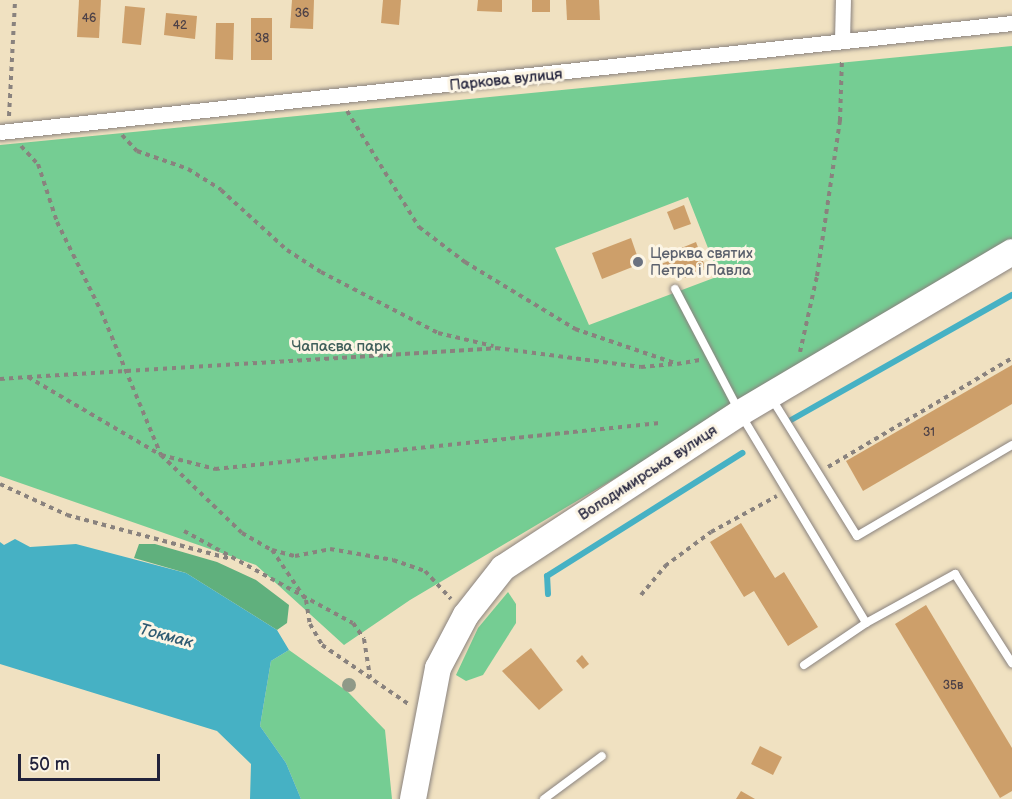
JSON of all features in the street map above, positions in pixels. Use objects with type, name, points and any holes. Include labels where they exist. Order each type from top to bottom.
[{"type":"main road","name":"Володимирська вулиця","points":[[413,799],[438,668],[466,615],[503,568],[740,413],[1012,252]]},
{"type":"street","points":[[842,40],[843,0]]},
{"type":"street","name":"Паркова вулиця","points":[[4,132],[340,98],[842,40],[1012,23]]},
{"type":"lane","points":[[675,289],[740,413],[866,623]]},
{"type":"lane","points":[[770,395],[857,536],[1012,445]]},
{"type":"lane","points":[[804,665],[866,623],[955,574],[1012,663]]},
{"type":"lane","points":[[544,799],[602,756]]},
{"type":"path","points":[[15,0],[4,132],[38,164],[57,222],[128,372],[161,455]]},
{"type":"path","points":[[795,380],[817,276],[840,121],[842,40]]},
{"type":"path","points":[[340,98],[364,143],[419,227],[465,262],[574,329],[677,364]]},
{"type":"path","points":[[109,121],[137,151],[188,169],[221,190],[286,250],[321,272],[438,333],[478,340],[496,348]]},
{"type":"path","points":[[0,379],[496,348],[641,367],[711,358]]},
{"type":"path","points":[[28,377],[161,455],[242,533],[272,550],[295,556],[330,549],[393,560],[425,571],[466,615]]},
{"type":"path","points":[[161,455],[215,469],[660,423]]},
{"type":"path","points":[[0,484],[67,515],[235,559]]},
{"type":"path","points":[[184,531],[306,600],[336,611],[354,623],[364,639],[370,679]]},
{"type":"path","points":[[272,550],[306,600],[310,624],[322,645],[429,716]]},
{"type":"green space","name":"Чапаєва парк","points":[[1012,46],[1012,243],[410,600],[344,645],[256,565],[0,476],[0,145]],"holes":[[[688,197],[719,276],[589,325],[555,248]]]},
{"type":"green space","points":[[139,544],[155,544],[217,562],[256,580],[289,605],[287,623],[277,630],[186,573],[134,558]]},
{"type":"green space","points":[[508,592],[516,604],[516,623],[483,675],[466,681],[456,675],[478,628]]},
{"type":"green space","points":[[289,650],[348,692],[385,730],[392,799],[301,799],[286,763],[260,726],[271,661]]},
{"type":"water","name":"Токмак","points":[[15,539],[30,547],[76,544],[186,573],[277,630],[289,650],[271,661],[260,726],[286,763],[301,799],[250,799],[251,764],[217,731],[0,664],[0,542],[4,545]]},
{"type":"building","points":[[79,0],[101,0],[99,38],[77,37]]},
{"type":"building","points":[[292,0],[314,0],[313,29],[290,28]]},
{"type":"building","points":[[383,0],[401,0],[399,25],[381,23]]},
{"type":"building","points":[[478,0],[502,0],[502,12],[477,11]]},
{"type":"building","points":[[532,0],[550,0],[550,12],[532,12]]},
{"type":"building","points":[[566,0],[599,0],[600,20],[567,20]]},
{"type":"building","points":[[125,6],[145,8],[141,45],[122,43]]},
{"type":"building","points":[[166,13],[197,16],[195,39],[164,35]]},
{"type":"building","points":[[251,18],[272,18],[272,60],[251,60]]},
{"type":"building","points":[[216,23],[234,23],[233,60],[215,59]]},
{"type":"building","points":[[684,205],[691,224],[674,230],[667,212]]},
{"type":"building","points":[[631,238],[640,264],[602,279],[592,253]]},
{"type":"building","points":[[696,242],[706,269],[685,278],[682,270],[666,276],[661,264],[677,258],[674,251]]},
{"type":"building","points":[[1012,365],[1012,404],[863,491],[846,461]]},
{"type":"building","points":[[741,523],[775,578],[784,572],[818,627],[788,646],[754,591],[744,597],[710,542]]},
{"type":"building","points":[[926,605],[1012,748],[1012,791],[1000,798],[895,624]]},
{"type":"building","points":[[531,648],[563,690],[539,710],[502,671]]},
{"type":"building","points":[[582,655],[589,664],[583,669],[576,661]]},
{"type":"building","points":[[760,746],[782,757],[773,775],[751,764]]},
{"type":"building","points":[[741,791],[755,799],[736,799]]},
{"type":"waterway","points":[[791,420],[1012,295]]},
{"type":"waterway","points":[[548,594],[547,576],[742,453]]},
{"type":"place","name":"Церква святих Петра і Павла","points":[[638,262]]}]
